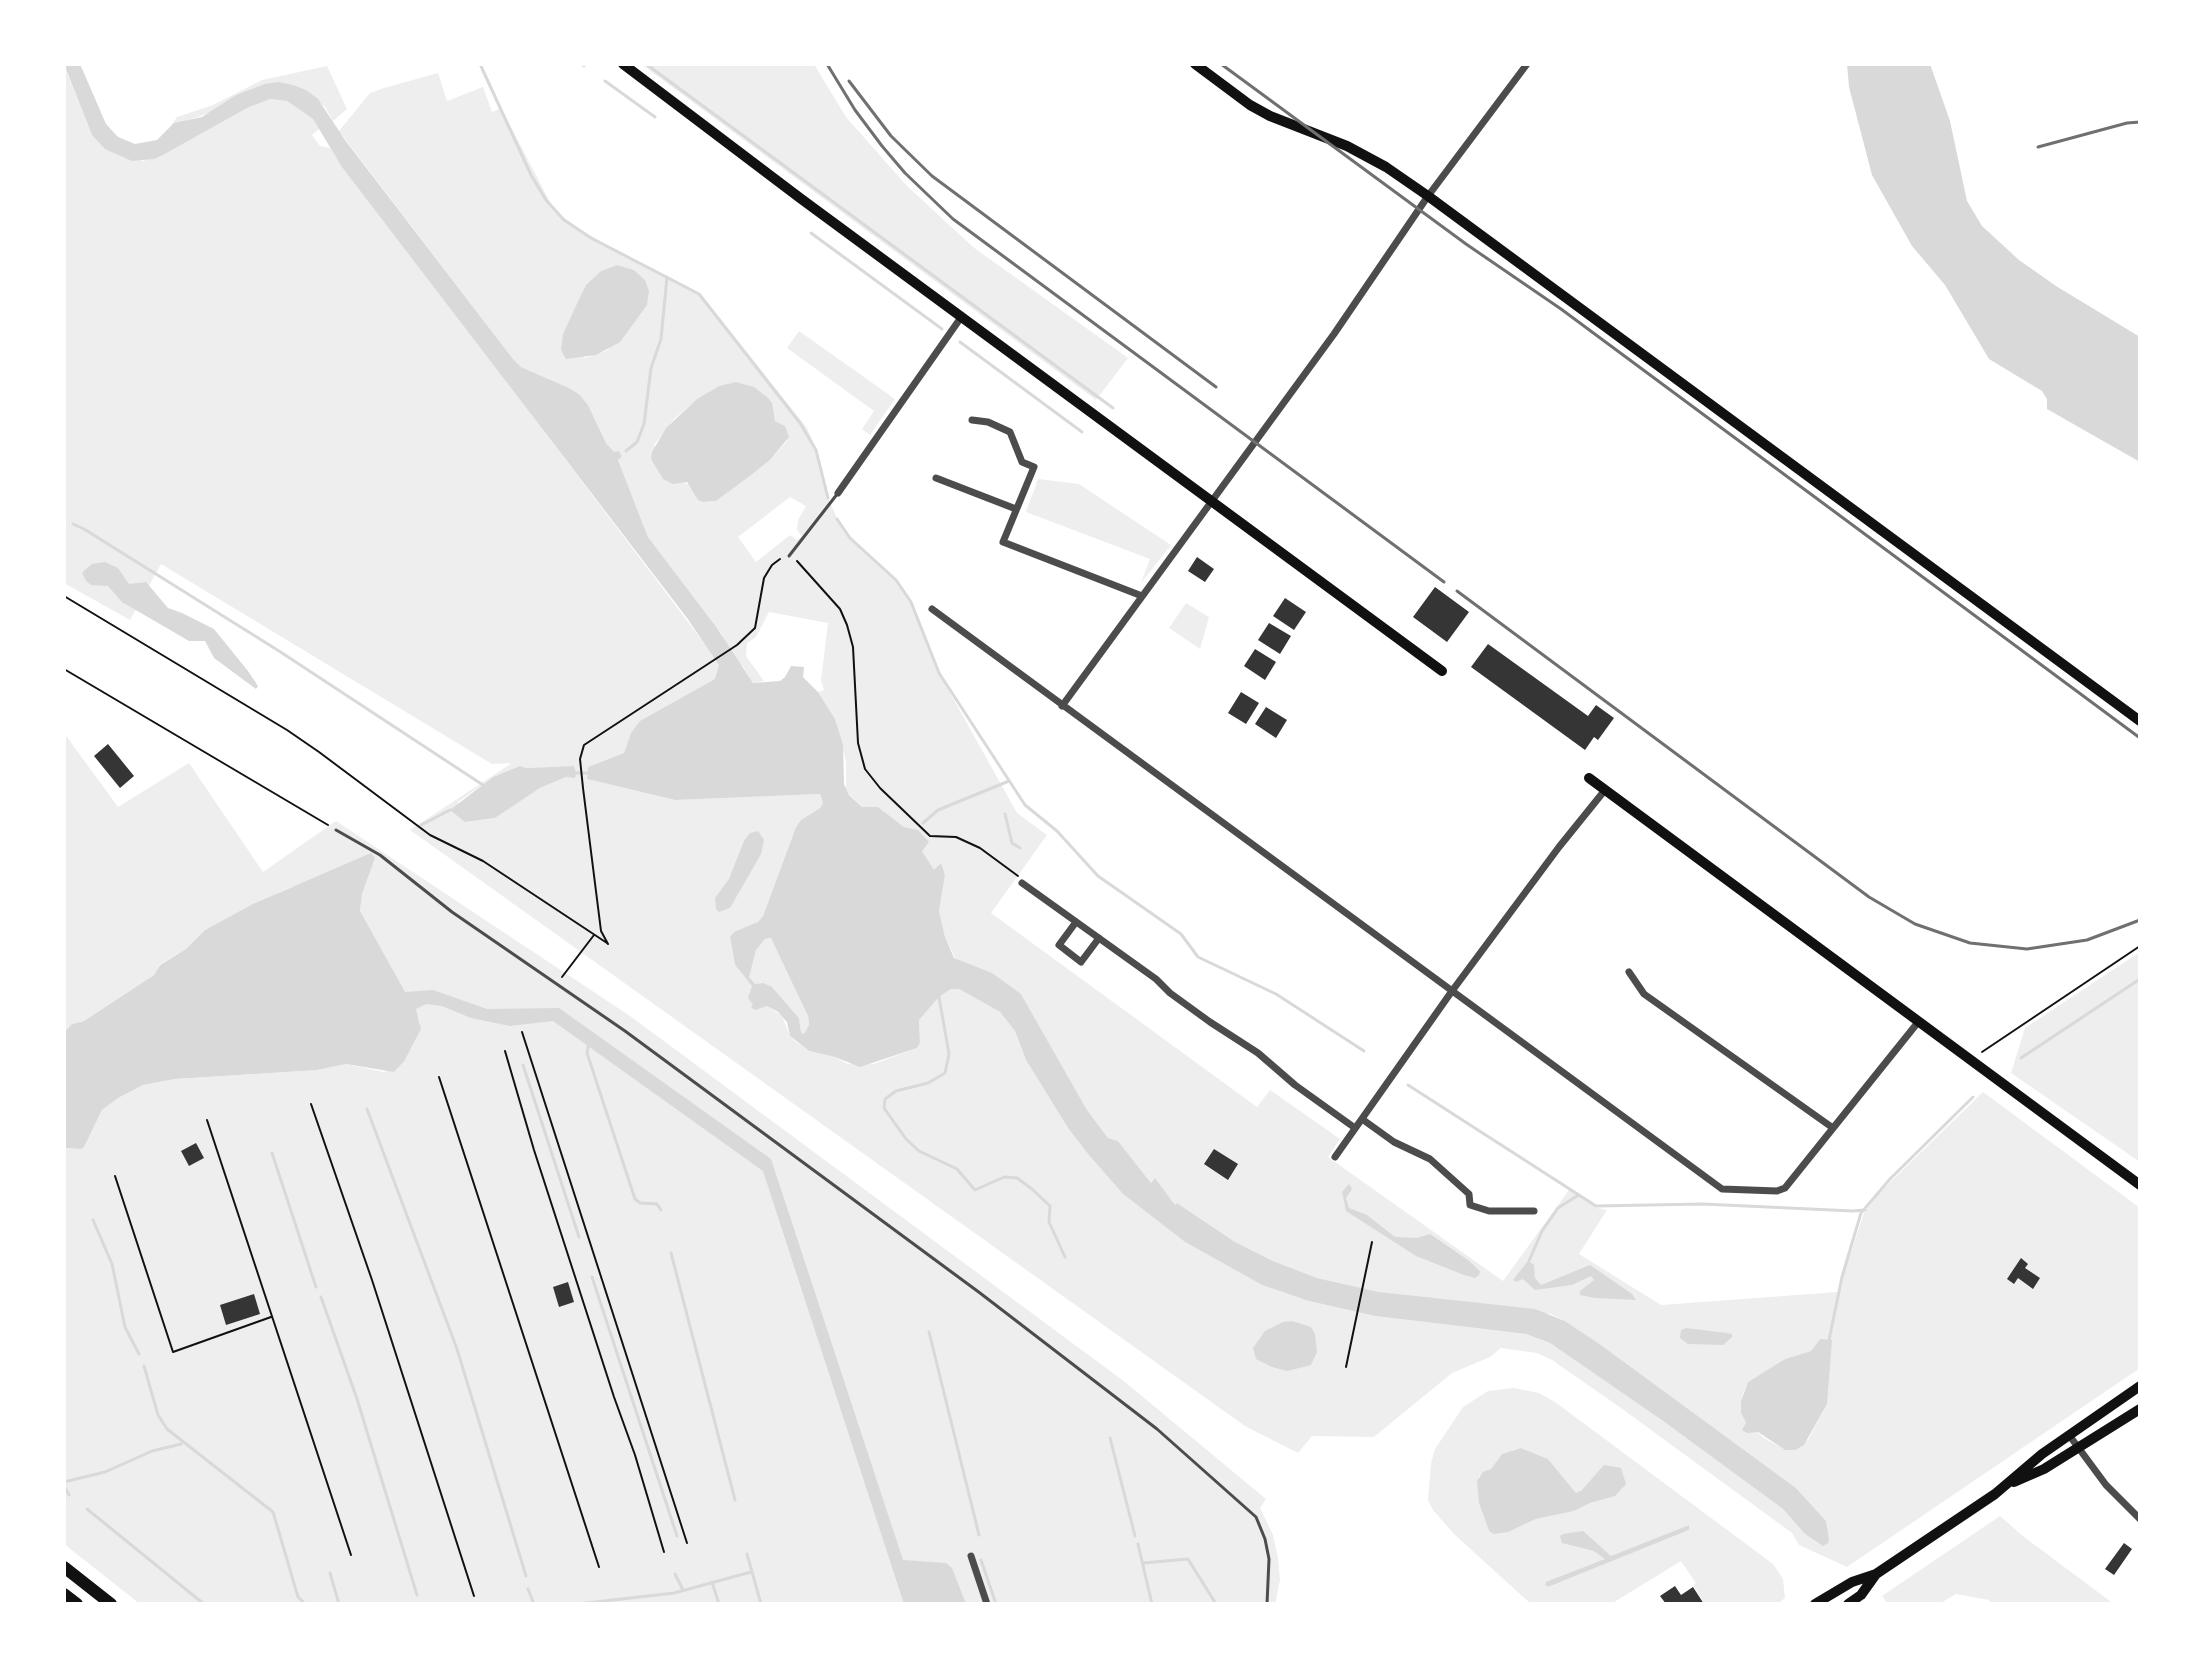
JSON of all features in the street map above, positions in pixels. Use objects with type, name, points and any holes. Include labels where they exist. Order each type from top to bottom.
[{"type":"highway","points":[[64,1567],[111,1604]]},
{"type":"highway","points":[[64,1594],[77,1604]]},
{"type":"main road","points":[[623,64],[1442,671]]},
{"type":"main road","points":[[1195,64],[1260,111],[1347,146],[1386,167],[1428,196],[2140,721]]},
{"type":"main road","points":[[1589,778],[2140,1185]]},
{"type":"main road","points":[[1815,1604],[1852,1582],[1876,1574],[2004,1487],[2042,1454],[2140,1386]]},
{"type":"main road","points":[[2004,1487],[2044,1469],[2140,1409]]},
{"type":"main road","points":[[1848,1604],[1861,1595],[1876,1574]]},
{"type":"street","points":[[1062,706],[1334,334],[1428,196],[1527,64]]},
{"type":"street","points":[[838,493],[962,316]]},
{"type":"street","points":[[972,420],[988,422],[1010,432],[1022,462],[1034,467],[1003,542],[1142,596]]},
{"type":"street","points":[[936,478],[1016,509]]},
{"type":"street","points":[[932,609],[1722,1189],[1777,1191],[1785,1188],[1919,1021]]},
{"type":"street","points":[[1335,1157],[1452,991],[1605,790]]},
{"type":"street","points":[[1022,883],[1210,1022],[1258,1053],[1295,1085],[1355,1128]]},
{"type":"street","points":[[1076,922],[1059,945],[1081,962],[1099,938]]},
{"type":"street","points":[[1629,972],[1644,994],[1833,1128]]},
{"type":"street","points":[[1362,1119],[1394,1142],[1430,1159],[1469,1194],[1470,1205],[1489,1211],[1534,1211]]},
{"type":"street","points":[[2069,1435],[2106,1485],[2140,1519]]},
{"type":"street","points":[[971,1556],[987,1604]]},
{"type":"lane","points":[[789,556],[838,493]]},
{"type":"lane","points":[[336,830],[380,855],[452,912],[557,983],[971,1286],[1188,1455],[1256,1517],[1269,1559],[1267,1604]]},
{"type":"path","points":[[64,596],[287,730],[430,835],[483,861],[608,944],[601,931],[583,788],[580,759],[584,745],[737,645],[755,628],[764,578],[772,565],[789,556],[802,564],[840,609],[853,647],[858,743],[865,769],[880,788],[930,836],[956,837],[975,846],[1017,875],[1022,883]]},
{"type":"path","points":[[64,669],[336,830]]},
{"type":"path","points":[[557,983],[595,934]]},
{"type":"path","points":[[1971,1059],[2140,946]]},
{"type":"path","points":[[522,1032],[687,1543]]},
{"type":"path","points":[[505,1051],[664,1552]]},
{"type":"path","points":[[439,1077],[599,1567]]},
{"type":"path","points":[[311,1104],[372,1280],[474,1596]]},
{"type":"path","points":[[207,1120],[351,1555]]},
{"type":"path","points":[[115,1176],[173,1352],[271,1317]]},
{"type":"path","points":[[1346,1367],[1372,1242]]},
{"type":"shaded area","points":[[64,64],[80,64],[106,124],[118,137],[135,144],[157,140],[174,123],[202,117],[236,95],[265,84],[278,82],[293,85],[318,99],[345,140],[513,359],[521,367],[569,388],[588,405],[606,443],[622,456],[618,460],[648,537],[717,628],[753,683],[780,681],[791,666],[804,667],[803,677],[818,692],[835,719],[843,745],[844,784],[849,795],[862,807],[878,807],[904,827],[918,830],[929,842],[922,851],[934,870],[941,863],[945,875],[939,911],[954,958],[992,973],[1021,994],[1087,1110],[1108,1138],[1118,1141],[1151,1183],[1155,1178],[1175,1205],[1177,1203],[1235,1242],[1317,1278],[1379,1292],[1535,1309],[1565,1321],[1796,1488],[1826,1521],[1828,1543],[1823,1546],[1804,1533],[1783,1509],[1550,1343],[1526,1334],[1375,1316],[1309,1301],[1262,1285],[1185,1242],[1123,1194],[1088,1154],[1068,1128],[1026,1060],[1015,1031],[1000,1012],[959,989],[951,989],[939,997],[919,1020],[920,1043],[917,1048],[860,1067],[809,1051],[790,1036],[787,1022],[778,1012],[767,1006],[755,1010],[751,1007],[753,1005],[748,998],[752,986],[735,965],[730,937],[763,916],[796,827],[820,808],[823,803],[820,794],[675,800],[587,779],[588,767],[624,753],[631,733],[640,721],[715,679],[719,665],[687,618],[342,167],[313,119],[287,101],[270,99],[249,107],[163,155],[132,161],[105,149],[92,135]],"holes":[[[771,938],[808,1016],[809,1025],[804,1034],[799,1018],[772,987],[755,984],[749,977],[756,950],[765,939]]]},
{"type":"shaded area","points":[[641,64],[814,64],[846,117],[906,185],[973,247],[1128,358],[1096,400]]},
{"type":"shaded area","points":[[1847,64],[1930,64],[1950,121],[1967,201],[1982,226],[2019,260],[2056,286],[2140,337],[2140,462],[2047,409],[2047,399],[2042,391],[1989,359],[1945,285],[1912,246],[1872,175],[1849,87]]},
{"type":"shaded area","points":[[64,65],[92,135],[143,161],[163,155],[258,102],[270,99],[287,101],[313,119],[319,129],[312,135],[320,146],[330,148],[707,647],[723,636],[648,537],[618,460],[622,455],[619,451],[614,453],[606,443],[588,405],[569,388],[521,367],[513,359],[339,131],[370,93],[384,88],[438,73],[447,101],[483,87],[492,112],[501,108],[551,204],[563,217],[589,235],[701,294],[807,428],[828,498],[840,525],[896,580],[911,602],[939,673],[1017,813],[1047,835],[991,913],[1257,1107],[1270,1090],[1340,1139],[1328,1157],[1503,1281],[1569,1190],[1597,1208],[1607,1210],[1579,1254],[1661,1305],[1838,1292],[1864,1213],[1880,1192],[1983,1092],[2140,1208],[2140,1368],[1847,1567],[1799,1545],[1792,1533],[1621,1408],[1537,1353],[1501,1348],[1490,1357],[1452,1373],[1374,1437],[1312,1436],[1298,1453],[1245,1426],[410,830],[512,763],[492,764],[161,564],[130,620],[64,583]],"holes":[[[617,265],[634,270],[645,280],[608,350],[585,358],[563,334],[586,285],[601,271]],[[737,382],[773,413],[775,421],[785,426],[787,441],[770,460],[716,501],[698,500],[692,487],[682,481],[654,445],[674,419],[697,399],[719,386]],[[790,497],[806,506],[798,520],[797,530],[802,536],[797,540],[790,535],[756,562],[738,537]],[[769,612],[828,623],[821,680],[824,690],[818,692],[835,719],[846,761],[846,791],[862,807],[878,807],[904,827],[918,830],[922,851],[934,871],[940,864],[945,875],[939,911],[945,937],[955,958],[1021,994],[1087,1110],[1108,1138],[1118,1141],[1151,1183],[1155,1179],[1175,1205],[1177,1203],[1235,1242],[1317,1278],[1379,1292],[1551,1314],[1565,1321],[1796,1488],[1826,1521],[1828,1543],[1804,1533],[1783,1509],[1550,1343],[1526,1334],[1375,1316],[1309,1301],[1262,1285],[1185,1242],[1123,1194],[1088,1154],[1068,1128],[1026,1060],[1015,1031],[1000,1012],[959,989],[951,989],[939,997],[919,1020],[920,1043],[917,1048],[874,1064],[848,1064],[835,1057],[809,1051],[796,1042],[790,1036],[782,1016],[767,1006],[758,1007],[750,991],[760,983],[772,987],[799,1018],[804,1034],[809,1025],[807,1012],[771,938],[765,939],[756,950],[747,980],[735,965],[730,937],[763,916],[796,827],[820,808],[823,803],[820,794],[675,800],[587,779],[588,767],[624,753],[631,733],[742,665],[753,683],[764,681],[746,656],[747,643],[756,637]],[[520,766],[574,766],[575,777],[566,777],[540,788],[495,818],[465,822],[458,802],[493,777]],[[1820,1339],[1827,1404],[1808,1440],[1785,1450],[1746,1423],[1741,1413],[1742,1396],[1748,1382],[1785,1359],[1811,1351]]]},
{"type":"shaded area","points":[[327,66],[347,109],[333,121],[325,107],[306,90],[278,82],[236,95],[212,112],[171,126],[177,117],[213,105],[262,80]]},
{"type":"shaded area","points":[[617,265],[634,270],[645,280],[649,291],[647,305],[620,342],[596,355],[566,359],[561,350],[563,334],[586,285],[601,271]]},
{"type":"shaded area","points":[[799,331],[895,399],[870,435],[862,429],[874,411],[787,348]]},
{"type":"shaded area","points":[[736,382],[754,387],[768,398],[775,421],[785,426],[789,437],[770,460],[751,475],[716,501],[703,502],[698,500],[687,482],[673,484],[663,479],[651,459],[652,452],[666,428],[697,399],[719,386]]},
{"type":"shaded area","points":[[1038,479],[1079,484],[1171,545],[1141,583],[1150,559],[1026,512]]},
{"type":"shaded area","points":[[105,562],[118,568],[129,584],[146,582],[168,608],[214,629],[248,671],[258,686],[256,689],[214,658],[205,641],[189,641],[122,602],[108,586],[91,585],[86,581],[82,573],[86,569],[92,564]]},
{"type":"shaded area","points":[[1186,603],[1209,617],[1200,649],[1169,628]]},
{"type":"shaded area","points":[[64,733],[118,807],[189,763],[263,872],[336,821],[630,1016],[1125,1382],[1266,1499],[1260,1508],[1273,1535],[1280,1580],[1275,1604],[140,1604],[64,1544],[64,1148],[84,1147],[102,1110],[143,1085],[175,1079],[317,1070],[346,1064],[384,1072],[405,1060],[417,1037],[420,1023],[416,1009],[400,987],[360,911],[362,894],[375,858],[286,889],[205,930],[186,949],[160,964],[154,975],[84,1021],[74,1023],[64,1033]]},
{"type":"shaded area","points":[[520,766],[574,766],[576,773],[575,778],[566,777],[540,788],[495,818],[465,822],[450,810],[493,777]]},
{"type":"shaded area","points":[[758,831],[764,840],[761,854],[730,908],[719,912],[715,898],[729,879],[744,841],[750,833]]},
{"type":"shaded area","points":[[371,853],[375,858],[362,894],[360,911],[405,992],[433,990],[487,1009],[559,1008],[771,1159],[903,1560],[946,1563],[952,1568],[966,1604],[904,1604],[763,1171],[553,1021],[510,1026],[426,1004],[416,1009],[421,1029],[405,1060],[394,1072],[346,1064],[317,1070],[175,1079],[143,1085],[102,1110],[84,1147],[64,1148],[64,1033],[72,1024],[84,1021],[154,975],[160,965],[186,949],[205,930],[253,904]]},
{"type":"shaded area","points":[[2140,952],[2140,1162],[2011,1073],[2025,1028]]},
{"type":"shaded area","points":[[1349,1184],[1352,1189],[1346,1198],[1349,1208],[1367,1215],[1395,1237],[1417,1238],[1430,1234],[1468,1260],[1480,1271],[1479,1275],[1475,1278],[1464,1275],[1416,1256],[1346,1211],[1342,1192]]},
{"type":"shaded area","points":[[1528,1261],[1534,1265],[1535,1278],[1541,1285],[1590,1265],[1636,1300],[1580,1295],[1580,1291],[1594,1280],[1591,1276],[1572,1285],[1535,1290],[1523,1279],[1513,1280]]},
{"type":"shaded area","points":[[1292,1321],[1311,1327],[1315,1334],[1317,1352],[1311,1365],[1287,1371],[1256,1359],[1253,1348],[1265,1331]]},
{"type":"shaded area","points":[[1681,1330],[1727,1333],[1732,1337],[1723,1345],[1688,1344],[1680,1338]]},
{"type":"shaded area","points":[[1820,1339],[1832,1340],[1827,1404],[1804,1445],[1795,1450],[1785,1450],[1758,1432],[1742,1430],[1746,1423],[1741,1413],[1741,1401],[1748,1382],[1785,1359],[1811,1351]]},
{"type":"shaded area","points":[[1514,1388],[1539,1393],[1555,1402],[1773,1564],[1783,1579],[1785,1598],[1777,1604],[1705,1604],[1681,1561],[1611,1604],[1531,1604],[1454,1534],[1428,1500],[1435,1449],[1463,1407],[1488,1391]],"holes":[[[1521,1448],[1548,1459],[1576,1493],[1582,1490],[1615,1496],[1494,1534],[1489,1531],[1479,1503],[1479,1476],[1491,1469],[1502,1454]],[[1689,1525],[1689,1530],[1548,1587],[1545,1585]]]},
{"type":"shaded area","points":[[1521,1448],[1548,1459],[1576,1493],[1604,1465],[1621,1468],[1626,1484],[1615,1496],[1494,1534],[1489,1531],[1479,1503],[1477,1481],[1502,1454]]},
{"type":"shaded area","points":[[2000,1516],[2114,1604],[1991,1604],[1989,1600],[1956,1594],[1939,1604],[1888,1604],[1882,1596]]},
{"type":"shaded area","points":[[1689,1525],[1689,1530],[1548,1587],[1545,1585],[1605,1559],[1594,1551],[1562,1543],[1560,1536],[1563,1534],[1583,1531],[1611,1556]]},
{"type":"building","points":[[1197,557],[1214,569],[1205,582],[1188,571]]},
{"type":"building","points":[[1435,587],[1469,612],[1447,642],[1413,617]]},
{"type":"building","points":[[1285,598],[1306,612],[1294,630],[1273,616]]},
{"type":"building","points":[[1269,623],[1291,636],[1280,654],[1258,640]]},
{"type":"building","points":[[1488,644],[1588,716],[1596,705],[1614,718],[1598,740],[1594,737],[1585,750],[1471,667]]},
{"type":"building","points":[[1255,649],[1276,662],[1265,680],[1244,666]]},
{"type":"building","points":[[1241,692],[1259,703],[1246,724],[1228,713]]},
{"type":"building","points":[[1266,707],[1287,720],[1276,738],[1255,724]]},
{"type":"building","points":[[108,744],[134,776],[120,788],[94,756]]},
{"type":"building","points":[[196,1143],[204,1158],[189,1166],[181,1151]]},
{"type":"building","points":[[1214,1149],[1238,1164],[1228,1180],[1204,1164]]},
{"type":"building","points":[[2021,1258],[2028,1264],[2025,1268],[2040,1278],[2033,1289],[2018,1278],[2014,1284],[2007,1279]]},
{"type":"building","points":[[568,1282],[574,1302],[559,1307],[553,1287]]},
{"type":"building","points":[[254,1294],[260,1314],[226,1325],[220,1305]]},
{"type":"building","points":[[2124,1543],[2132,1549],[2114,1575],[2105,1569]]},
{"type":"building","points":[[1675,1586],[1681,1595],[1693,1587],[1704,1604],[1666,1604],[1660,1596]]},
{"type":"waterway","points":[[480,64],[531,175],[546,200],[564,220],[591,238],[699,294],[800,423],[816,450],[828,498]]},
{"type":"waterway","points":[[646,64],[1113,408]]},
{"type":"waterway","points":[[605,81],[655,117]]},
{"type":"waterway","points":[[811,233],[942,329]]},
{"type":"waterway","points":[[626,451],[637,442],[644,424],[651,368],[661,339],[667,277]]},
{"type":"waterway","points":[[960,342],[1082,432]]},
{"type":"waterway","points":[[837,519],[850,538],[896,580],[911,602],[939,673],[1025,805],[1057,831],[1098,876],[1181,934],[1198,957],[1276,994],[1364,1051]]},
{"type":"waterway","points":[[73,524],[279,651],[483,785]]},
{"type":"waterway","points":[[576,773],[587,773]]},
{"type":"waterway","points":[[923,823],[938,810],[1009,781]]},
{"type":"waterway","points":[[421,825],[450,810]]},
{"type":"waterway","points":[[1005,814],[1012,843],[1020,848]]},
{"type":"waterway","points":[[2021,1058],[2140,979]]},
{"type":"waterway","points":[[939,997],[949,1054],[945,1073],[928,1083],[896,1091],[885,1099],[884,1108],[906,1139],[919,1151],[957,1169],[975,1190],[1004,1177],[1017,1178],[1032,1189],[1050,1206],[1049,1222],[1065,1257]]},
{"type":"waterway","points":[[589,1042],[587,1053],[635,1199],[640,1203],[657,1204],[661,1210]]},
{"type":"waterway","points":[[523,1065],[579,1237]]},
{"type":"waterway","points":[[1408,1085],[1596,1206],[1703,1204],[1865,1210]]},
{"type":"waterway","points":[[1829,1340],[1842,1277],[1861,1213],[1890,1179],[1973,1097]]},
{"type":"waterway","points":[[367,1109],[457,1349],[526,1576]]},
{"type":"waterway","points":[[272,1153],[316,1287]]},
{"type":"waterway","points":[[1529,1261],[1542,1231],[1558,1208],[1577,1196]]},
{"type":"waterway","points":[[93,1220],[112,1264],[125,1327],[139,1354]]},
{"type":"waterway","points":[[671,1253],[735,1500]]},
{"type":"waterway","points":[[592,1277],[677,1536]]},
{"type":"waterway","points":[[321,1297],[357,1399],[417,1595]]},
{"type":"waterway","points":[[929,1332],[979,1535]]},
{"type":"waterway","points":[[144,1366],[158,1415],[167,1429],[273,1512],[298,1597],[305,1604]]},
{"type":"waterway","points":[[1110,1438],[1135,1536]]},
{"type":"waterway","points":[[64,1482],[105,1472],[152,1451],[181,1444]]},
{"type":"waterway","points":[[64,1486],[69,1495]]},
{"type":"waterway","points":[[87,1509],[204,1604]]},
{"type":"waterway","points":[[1138,1544],[1152,1604]]},
{"type":"waterway","points":[[747,1554],[761,1604]]},
{"type":"waterway","points":[[1143,1563],[1188,1559],[1216,1604]]},
{"type":"waterway","points":[[981,1560],[996,1604]]},
{"type":"waterway","points":[[578,1604],[674,1593],[751,1572]]},
{"type":"waterway","points":[[330,1573],[339,1604]]},
{"type":"waterway","points":[[675,1574],[683,1590]]},
{"type":"waterway","points":[[712,1582],[719,1604]]},
{"type":"waterway","points":[[528,1589],[534,1604]]},
{"type":"railway","points":[[827,64],[882,146],[953,219],[1444,582]]},
{"type":"railway","points":[[1221,64],[1466,244],[1561,309],[2140,738]]},
{"type":"railway","points":[[849,81],[891,136],[932,176],[1216,387]]},
{"type":"railway","points":[[2038,147],[2140,122]]},
{"type":"railway","points":[[1457,591],[1869,897],[1915,924],[1970,943],[2027,949],[2087,940],[2140,920]]}]
